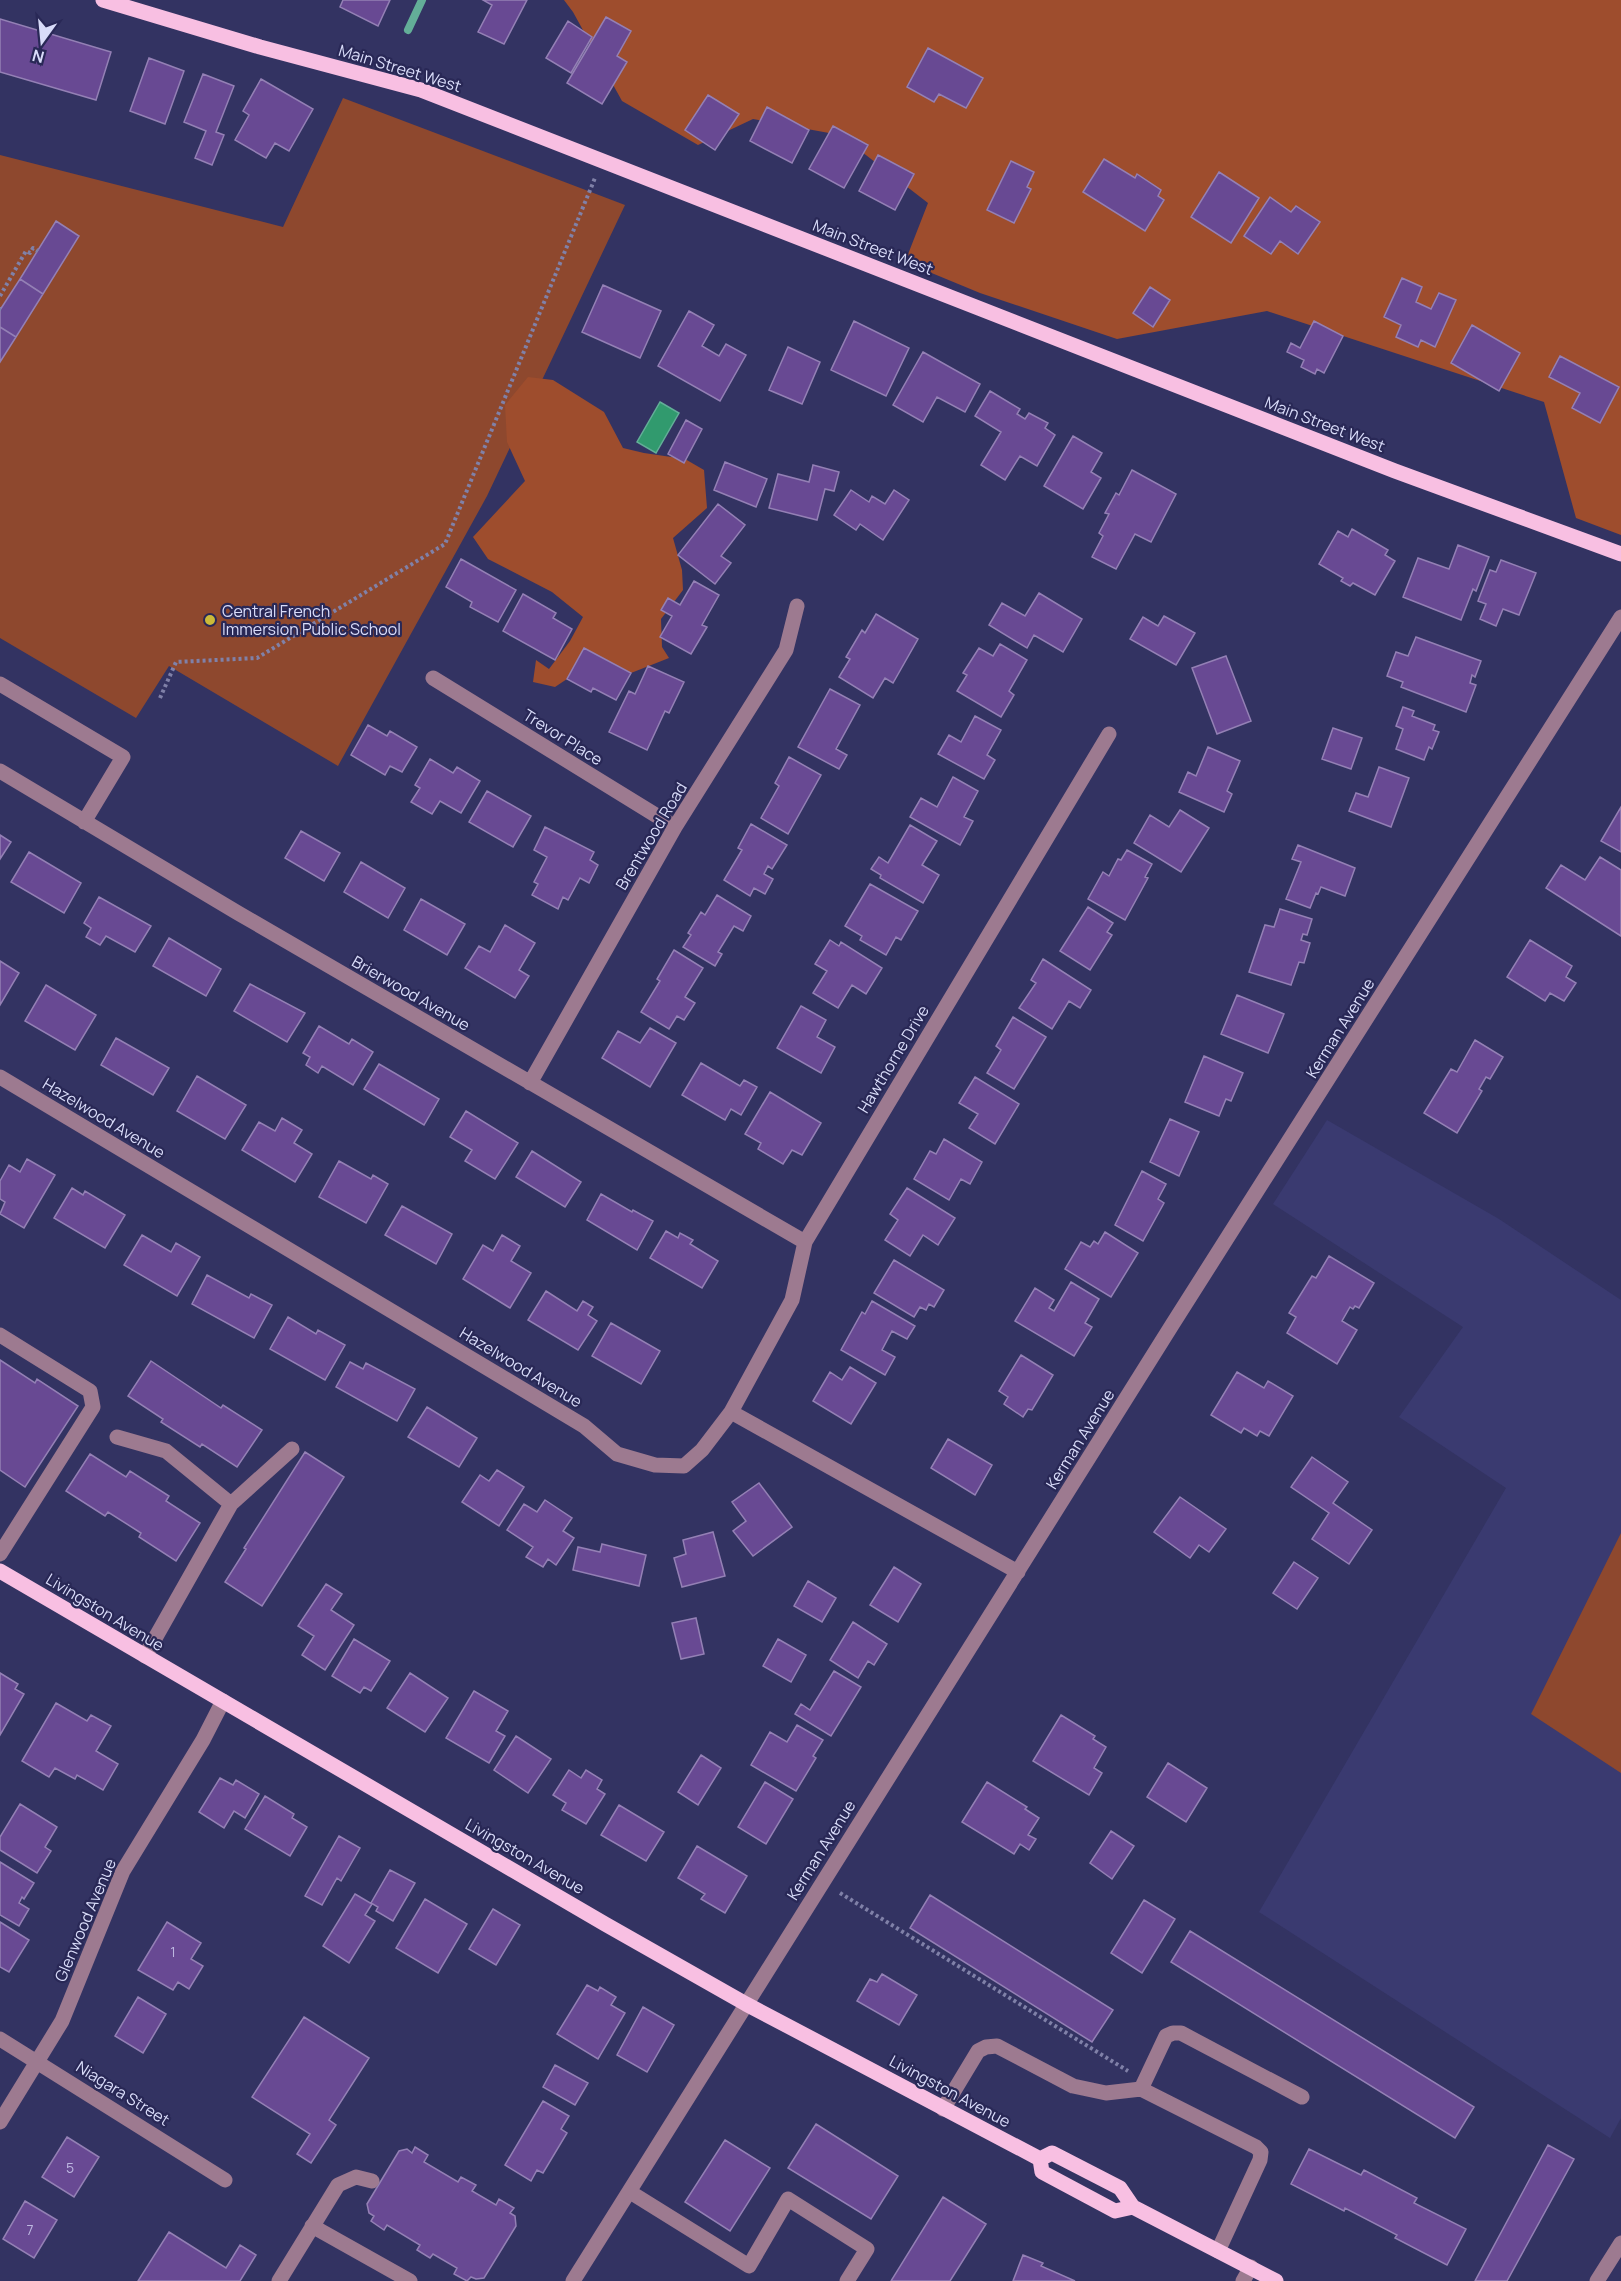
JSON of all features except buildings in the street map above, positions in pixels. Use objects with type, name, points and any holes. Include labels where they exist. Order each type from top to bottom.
[{"type":"main road","name":"Main Street West","points":[[103,0],[421,90],[1395,471],[1621,554]]},
{"type":"main road","name":"Livingston Avenue","points":[[0,1571],[746,2004],[1040,2159]]},
{"type":"main road","name":"Livingston Avenue","points":[[1040,2159],[1052,2153],[1120,2188],[1133,2207],[1218,2251],[1247,2274],[1276,2281]]},
{"type":"main road","name":"Livingston Avenue","points":[[1040,2159],[1042,2172],[1115,2211],[1133,2207]]},
{"type":"street","name":"Brentwood Road","points":[[530,1083],[675,827],[786,650],[797,606]]},
{"type":"street","name":"Kerman Avenue","points":[[573,2281],[1621,617]]},
{"type":"street","name":"Trevor Place","points":[[433,678],[675,827]]},
{"type":"street","points":[[0,684],[123,757],[84,822]]},
{"type":"street","name":"Hawthorne Drive","points":[[731,1412],[792,1300],[805,1242],[1109,734]]},
{"type":"street","name":"Brierwood Avenue","points":[[0,771],[805,1242]]},
{"type":"street","name":"Hazelwood Avenue","points":[[0,1077],[585,1426],[617,1454],[655,1465],[684,1466],[702,1450],[731,1412]]},
{"type":"street","points":[[0,1335],[90,1391],[93,1407],[0,1554]]},
{"type":"street","points":[[731,1412],[1018,1572]]},
{"type":"street","points":[[117,1437],[166,1451],[231,1504]]},
{"type":"street","points":[[145,1656],[231,1504],[292,1449]]},
{"type":"street","name":"Glenwood Avenue","points":[[0,2122],[62,2021],[123,1871],[203,1740],[223,1701]]},
{"type":"street","points":[[1143,2085],[1166,2036],[1181,2033],[1302,2097]]},
{"type":"street","name":"Niagara Street","points":[[0,2039],[225,2180]]},
{"type":"street","points":[[943,2109],[978,2051],[987,2047],[997,2046],[1073,2086],[1106,2092],[1143,2085],[1256,2147],[1261,2152],[1260,2160],[1218,2251]]},
{"type":"street","points":[[279,2281],[338,2184],[356,2177],[372,2181]]},
{"type":"street","points":[[630,2192],[749,2266],[788,2199],[867,2249],[846,2281]]},
{"type":"street","points":[[312,2226],[410,2281]]},
{"type":"street","points":[[1596,2281],[1621,2243]]},
{"type":"path","points":[[160,698],[176,662],[257,658],[445,544],[595,177]]},
{"type":"path","points":[[0,296],[26,251],[30,253],[33,248],[38,251]]},
{"type":"path","points":[[840,1893],[1143,2085]]},
{"type":"shaded area","points":[[564,0],[1621,0],[1621,535],[1576,518],[1544,402],[1267,311],[1117,339],[980,293],[905,262],[928,203],[840,135],[753,119],[698,145],[622,101],[573,12]]},
{"type":"shaded area","name":"Central French Immersion Public School","points":[[343,98],[625,205],[487,496],[338,766],[169,666],[136,718],[0,638],[0,155],[283,227]]},
{"type":"shaded area","points":[[528,377],[553,380],[604,412],[623,448],[685,459],[704,470],[707,508],[673,538],[682,570],[683,590],[661,619],[662,647],[669,658],[631,673],[584,648],[567,679],[555,687],[533,682],[536,660],[549,669],[570,641],[583,617],[552,592],[488,559],[473,537],[525,481],[507,442],[505,405]]},
{"type":"shaded area","points":[[660,402],[679,413],[656,453],[637,442]]},
{"type":"shaded area","points":[[1327,1120],[1499,1219],[1621,1300],[1621,2118],[1610,2138],[1259,1912],[1506,1488],[1399,1417],[1463,1327],[1273,1204]]},
{"type":"shaded area","points":[[1621,1533],[1621,1773],[1531,1714]]},
{"type":"waterway","points":[[408,30],[422,0]]},
{"type":"place","name":"Central French Immersion Public School","points":[[210,620]]}]
